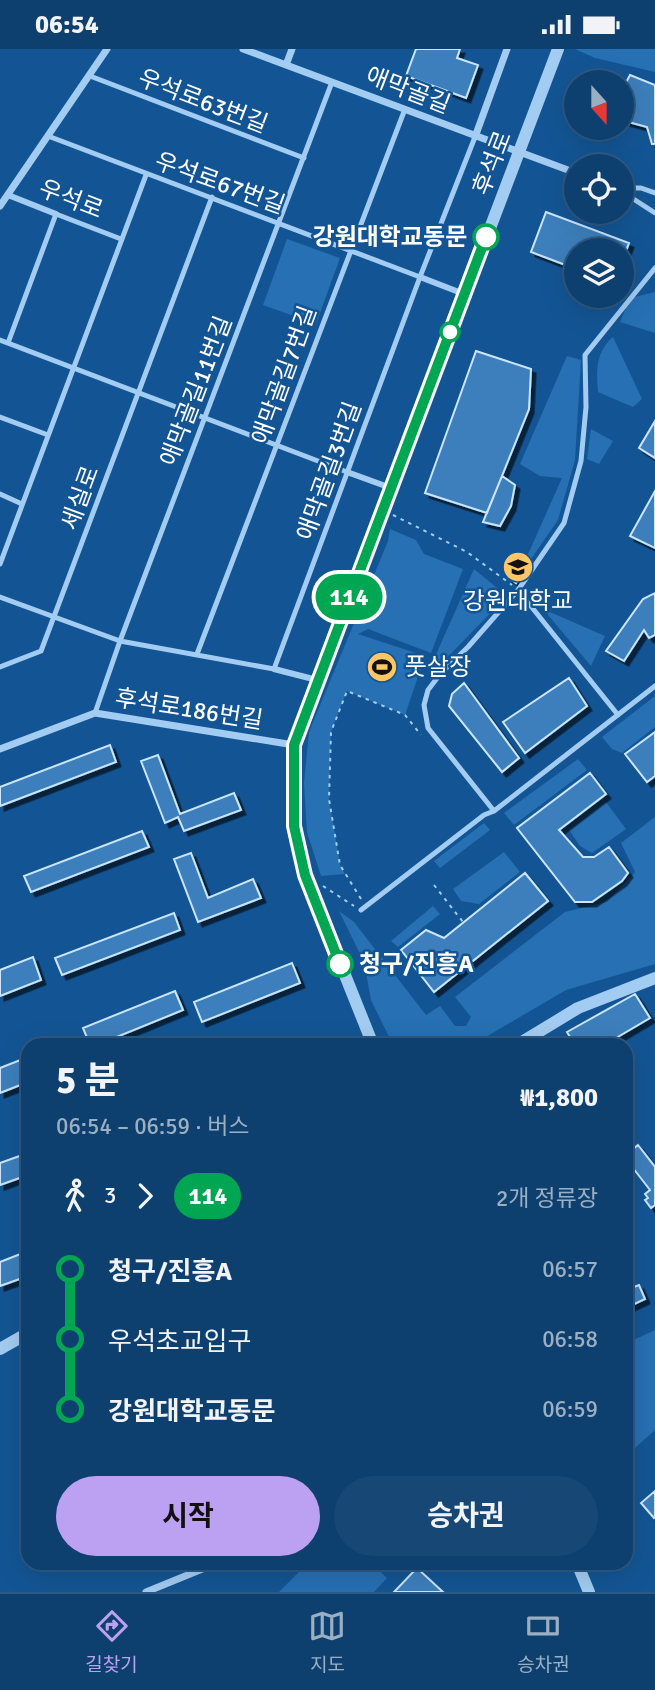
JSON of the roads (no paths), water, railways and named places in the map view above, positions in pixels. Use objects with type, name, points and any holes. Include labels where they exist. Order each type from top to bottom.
[{"type":"street","name":"우석로","points":[[0,206],[107,49]]},
{"type":"street","name":"애막골길","points":[[243,49],[564,169]]},
{"type":"street","points":[[286,65],[292,49]]},
{"type":"street","points":[[475,137],[507,49]]},
{"type":"street","name":"후석로","points":[[370,1038],[305,875],[294,826],[294,745],[558,49]]},
{"type":"street","name":"우석로","points":[[8,195],[56,214]]},
{"type":"street","points":[[420,277],[464,294]]},
{"type":"street","points":[[347,473],[391,488]]},
{"type":"street","points":[[274,669],[317,680]]},
{"type":"street","name":"후석로186번길","points":[[0,749],[95,713],[294,745]]},
{"type":"street","points":[[529,1038],[578,1008],[655,978]]},
{"type":"street","points":[[0,1349],[21,1337]]},
{"type":"street","points":[[146,1592],[200,1570]]},
{"type":"street","points":[[580,1570],[589,1592]]},
{"type":"lane","name":"우석로63번길","points":[[90,76],[303,158]]},
{"type":"lane","name":"애막골길11번길","points":[[95,713],[332,82]]},
{"type":"lane","name":"애막골길7번길","points":[[197,654],[405,109]]},
{"type":"lane","name":"우석로67번길","points":[[48,136],[420,277]]},
{"type":"lane","name":"애막골길3번길","points":[[274,669],[475,137]]},
{"type":"lane","points":[[0,564],[146,175]]},
{"type":"lane","points":[[634,188],[655,193]]},
{"type":"lane","name":"세실로","points":[[0,667],[41,651],[212,197]]},
{"type":"lane","points":[[634,198],[655,213]]},
{"type":"lane","points":[[8,343],[56,214]]},
{"type":"lane","name":"우석로","points":[[56,214],[121,239]]},
{"type":"lane","points":[[494,811],[428,728],[424,705],[428,690],[518,590],[564,523],[581,461],[586,407],[585,355],[655,268]]},
{"type":"lane","points":[[0,340],[347,473]]},
{"type":"lane","points":[[0,418],[48,435]]},
{"type":"lane","points":[[0,494],[22,504]]},
{"type":"lane","points":[[518,590],[618,715]]},
{"type":"lane","points":[[0,597],[120,641],[274,669]]},
{"type":"lane","points":[[361,910],[655,686]]},
{"type":"place","name":"강원대학교동문","points":[[486,237]]},
{"type":"place","name":"강원대학교","points":[[518,567]]},
{"type":"place","name":"풋살장","points":[[382,667]]},
{"type":"place","name":"청구/진흥A","points":[[340,964]]}]
